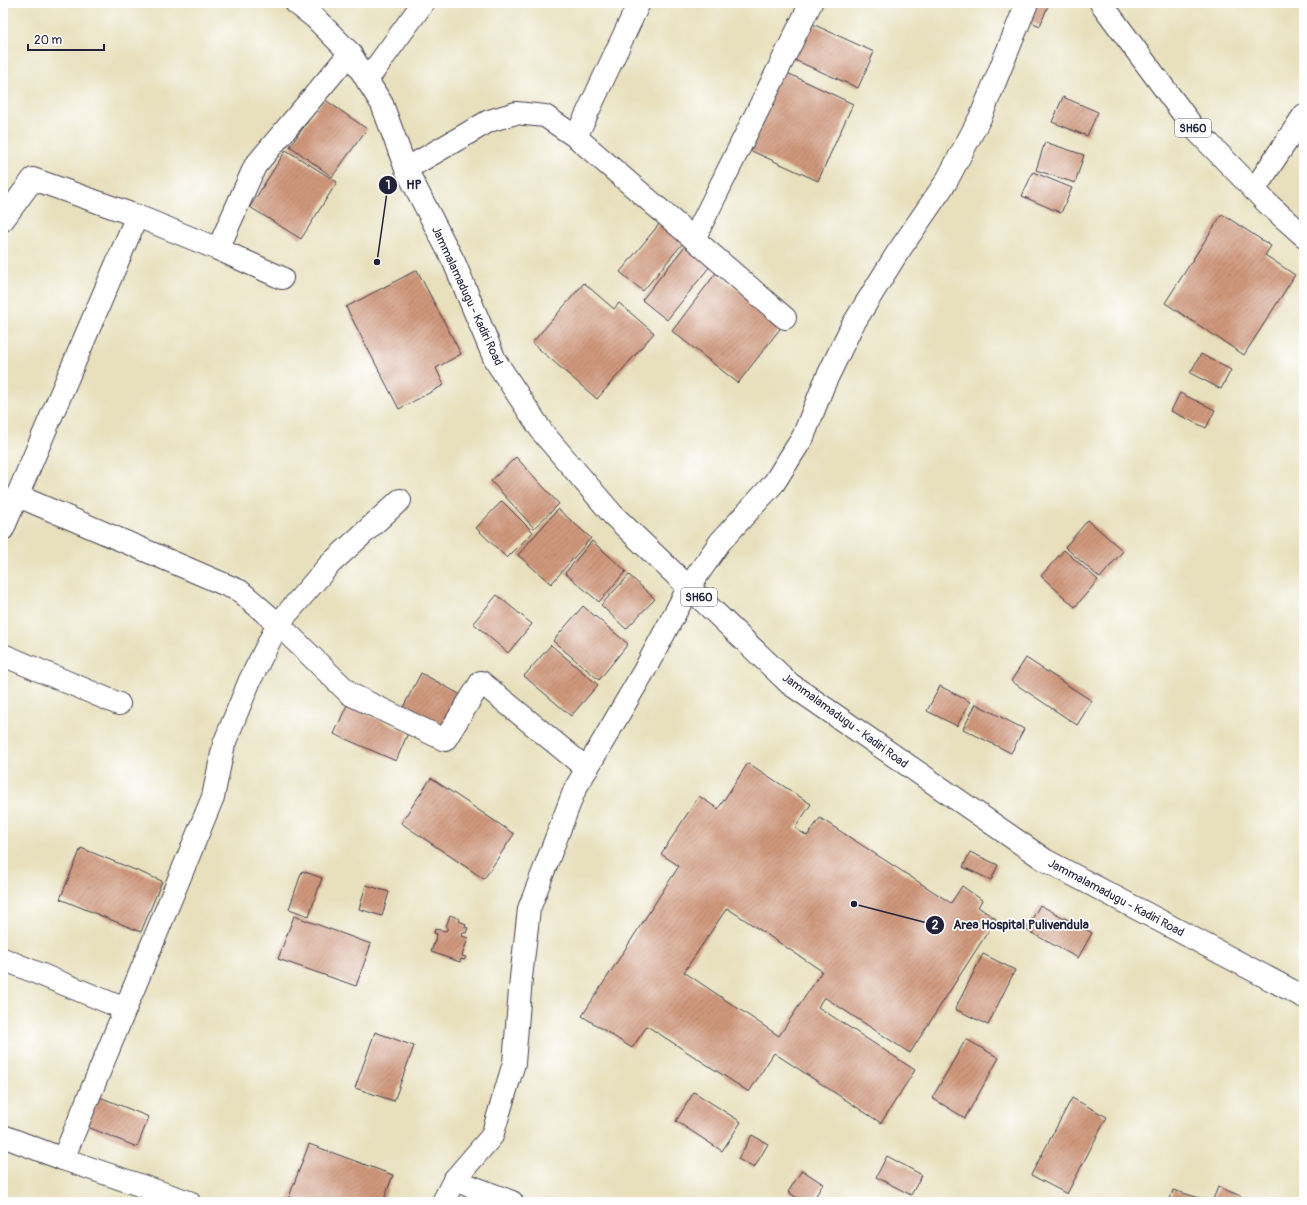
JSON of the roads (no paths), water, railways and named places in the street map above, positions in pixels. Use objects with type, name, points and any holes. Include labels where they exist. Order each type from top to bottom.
[{"type":"street","name":"Jammalamadugu - Kadiri Road","points":[[296,3],[314,17],[350,53],[382,104],[406,169],[454,262],[495,360],[543,433],[613,515],[790,684],[1045,860],[1304,997]]},
{"type":"street","points":[[367,80],[423,3]]},
{"type":"street","points":[[576,137],[639,3]]},
{"type":"street","points":[[694,239],[811,3]]},
{"type":"street","points":[[443,1202],[454,1180],[492,1136],[514,1063],[520,978],[529,909],[575,789],[644,671],[689,587],[720,542],[774,483],[803,437],[824,384],[852,326],[896,256],[946,182],[981,116],[1027,3]]},
{"type":"street","name":"SH60","points":[[1101,3],[1193,127],[1267,203],[1304,236]]},
{"type":"street","points":[[218,249],[255,166],[350,53]]},
{"type":"street","points":[[406,169],[489,121],[516,113],[545,116],[576,137],[785,318]]},
{"type":"street","points":[[1254,190],[1304,115]]},
{"type":"street","points":[[3,220],[33,179],[137,216],[218,249],[282,278]]},
{"type":"street","points":[[3,529],[137,216]]},
{"type":"street","points":[[18,496],[240,591],[278,624],[350,694],[445,740],[482,682],[587,769]]},
{"type":"street","points":[[62,1159],[213,797],[224,744],[250,680],[278,624],[330,564],[400,500]]},
{"type":"street","points":[[3,655],[119,704]]},
{"type":"street","points":[[3,959],[125,1008]]},
{"type":"street","points":[[3,1136],[62,1159],[189,1202]]},
{"type":"street","points":[[454,1180],[512,1202]]},
{"type":"place","name":"HP","points":[[377,262]]},
{"type":"place","name":"Area Hospital Pulivendula","points":[[854,904]]}]
